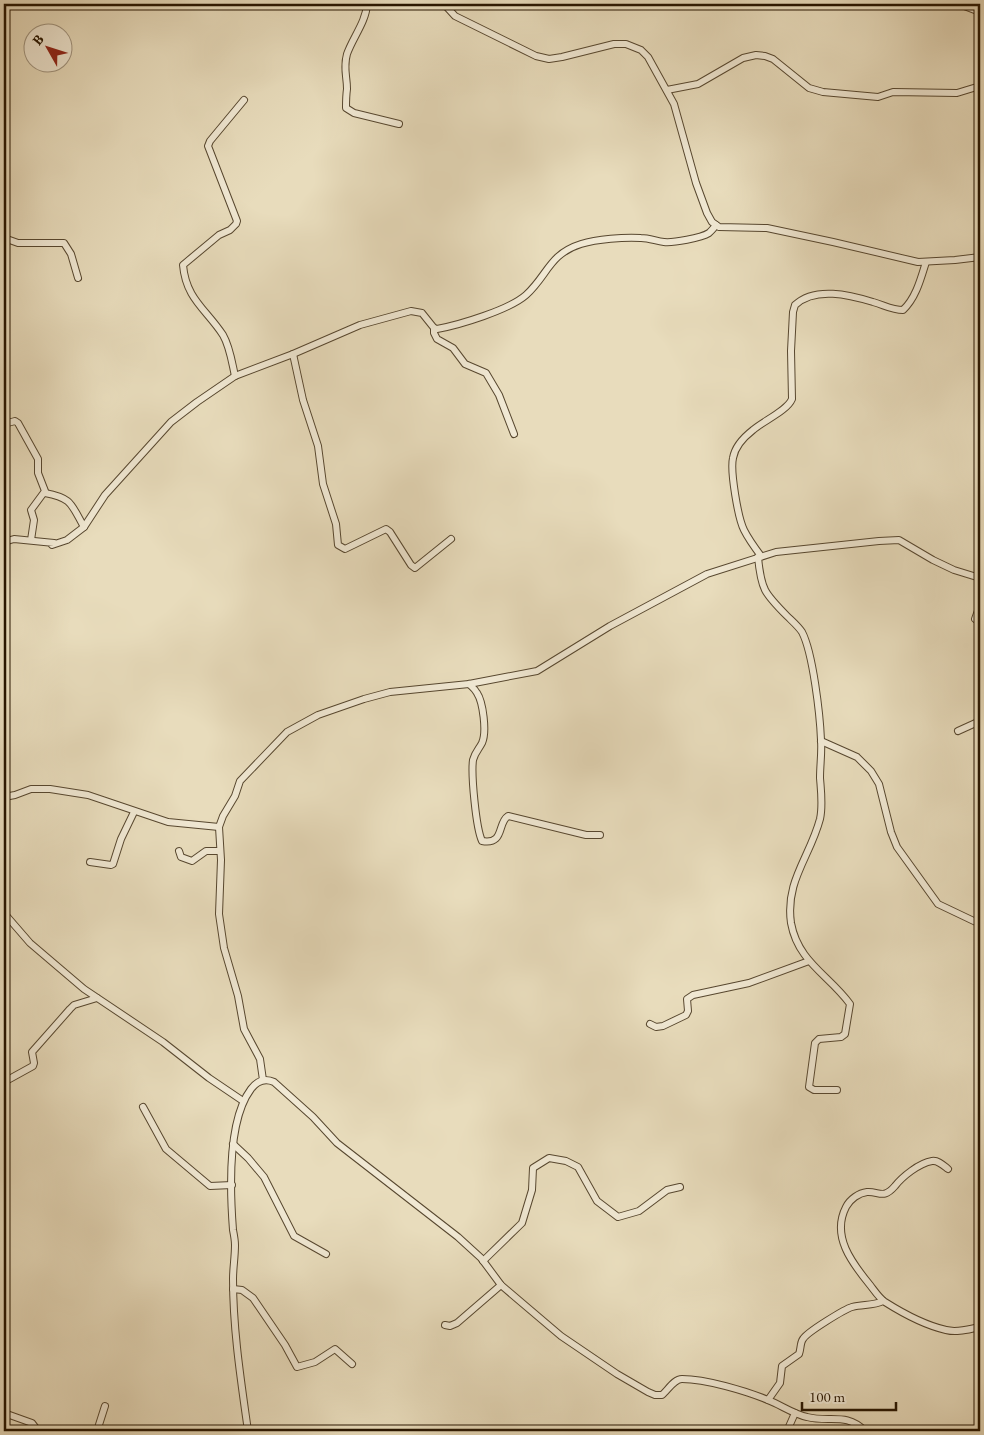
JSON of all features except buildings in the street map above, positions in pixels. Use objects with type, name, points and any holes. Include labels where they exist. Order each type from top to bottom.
[{"type":"street","points":[[367,4],[363,22],[348,54],[344,70],[347,87],[346,108],[354,113],[398,124]]},
{"type":"street","points":[[444,4],[455,16],[536,56],[549,59],[614,44],[626,44],[640,50],[648,57],[674,104],[696,183],[707,213],[716,225],[767,228],[896,258],[926,262],[980,257]]},
{"type":"street","points":[[959,4],[980,12]]},
{"type":"street","points":[[667,90],[698,84],[727,69],[743,58],[756,56],[765,56],[773,59],[809,88],[823,92],[878,97],[893,92],[957,93],[980,86]]},
{"type":"street","points":[[235,376],[226,341],[195,301],[187,282],[183,265],[219,235],[230,230],[236,224],[237,221],[208,146],[210,141],[244,100]]},
{"type":"street","points":[[434,328],[445,328],[504,309],[516,303],[536,285],[553,260],[562,252],[571,248],[595,241],[634,238],[670,242],[702,236],[716,225]]},
{"type":"street","points":[[4,238],[18,243],[64,243],[71,254],[78,278]]},
{"type":"street","points":[[837,1090],[814,1090],[809,1087],[815,1043],[819,1039],[841,1037],[845,1034],[850,1004],[822,972],[808,962],[800,948],[792,924],[790,898],[820,817],[821,741],[810,659],[799,629],[765,593],[761,583],[760,557],[743,529],[736,500],[732,462],[741,440],[754,428],[788,405],[792,399],[791,351],[795,305],[808,297],[844,294],[893,310],[903,310],[914,294],[926,262]]},
{"type":"street","points":[[4,542],[14,539],[31,540],[54,543],[52,545],[67,540],[84,527],[106,495],[171,422],[196,402],[235,376],[293,354],[360,325],[411,311],[422,313],[434,328],[437,339],[453,348],[465,364],[486,373],[499,395],[514,434]]},
{"type":"street","points":[[293,354],[303,400],[318,446],[323,484],[336,524],[338,545],[345,548],[386,529],[415,568],[451,539]]},
{"type":"street","points":[[4,424],[15,421],[18,423],[38,459],[38,473],[44,493]]},
{"type":"street","points":[[44,493],[60,496],[67,500],[84,527]]},
{"type":"street","points":[[31,540],[34,520],[31,510],[44,493]]},
{"type":"street","points":[[263,1080],[260,1059],[244,1029],[238,996],[224,948],[219,914],[219,827],[235,796],[240,781],[287,732],[318,715],[364,698],[390,692],[469,684],[537,671],[610,626],[696,579],[760,557],[792,550],[879,540],[899,540],[954,570],[980,578]]},
{"type":"street","points":[[980,606],[975,620],[980,623]]},
{"type":"street","points":[[469,684],[477,692],[484,716],[483,740],[475,754],[473,764],[478,825],[482,841],[487,842],[495,839],[499,835],[503,821],[508,816],[586,835],[600,836]]},
{"type":"street","points":[[958,731],[980,721]]},
{"type":"street","points":[[821,741],[857,757],[871,771],[879,784],[891,832],[897,847],[938,904],[980,924]]},
{"type":"street","points":[[4,797],[31,789],[50,789],[88,795],[118,804],[134,812],[175,824],[219,827]]},
{"type":"street","points":[[90,862],[113,864],[121,839],[134,812]]},
{"type":"street","points":[[179,851],[181,857],[192,861],[206,851],[220,851]]},
{"type":"street","points":[[4,913],[30,944],[97,998],[163,1042],[209,1078],[243,1101]]},
{"type":"street","points":[[650,1024],[656,1027],[663,1026],[686,1015],[688,1011],[686,999],[692,995],[748,983],[808,962]]},
{"type":"street","points":[[4,1082],[33,1066],[32,1052],[74,1005],[97,998]]},
{"type":"street","points":[[248,1431],[237,1354],[233,1289],[235,1245],[232,1185],[233,1144],[238,1115],[243,1101],[253,1086],[263,1080],[274,1082],[313,1117],[337,1143],[458,1236],[483,1261],[501,1285],[560,1336],[648,1392],[654,1395],[662,1395],[675,1381],[682,1378],[710,1383],[768,1400],[795,1413],[811,1418],[849,1420],[857,1424],[864,1431]]},
{"type":"street","points":[[143,1107],[164,1145],[183,1164],[210,1186],[232,1185]]},
{"type":"street","points":[[233,1144],[264,1177],[294,1236],[326,1254]]},
{"type":"street","points":[[483,1261],[522,1223],[532,1190],[534,1168],[549,1158],[566,1161],[578,1167],[597,1200],[618,1217],[639,1211],[667,1190],[680,1187]]},
{"type":"street","points":[[948,1169],[940,1162],[932,1161],[902,1178],[894,1188],[883,1194],[869,1192],[855,1197],[847,1204],[842,1216],[843,1242],[854,1265],[883,1301],[907,1316],[948,1330],[980,1327]]},
{"type":"street","points":[[445,1325],[450,1326],[457,1323],[501,1285]]},
{"type":"street","points":[[233,1289],[242,1290],[253,1298],[285,1345],[297,1367],[315,1362],[335,1349],[352,1364]]},
{"type":"street","points":[[768,1400],[780,1382],[782,1366],[799,1354],[802,1340],[807,1335],[849,1308],[877,1304],[883,1301]]},
{"type":"street","points":[[97,1431],[105,1406]]},
{"type":"street","points":[[4,1413],[32,1423],[38,1431]]},
{"type":"street","points":[[787,1431],[795,1413]]}]
